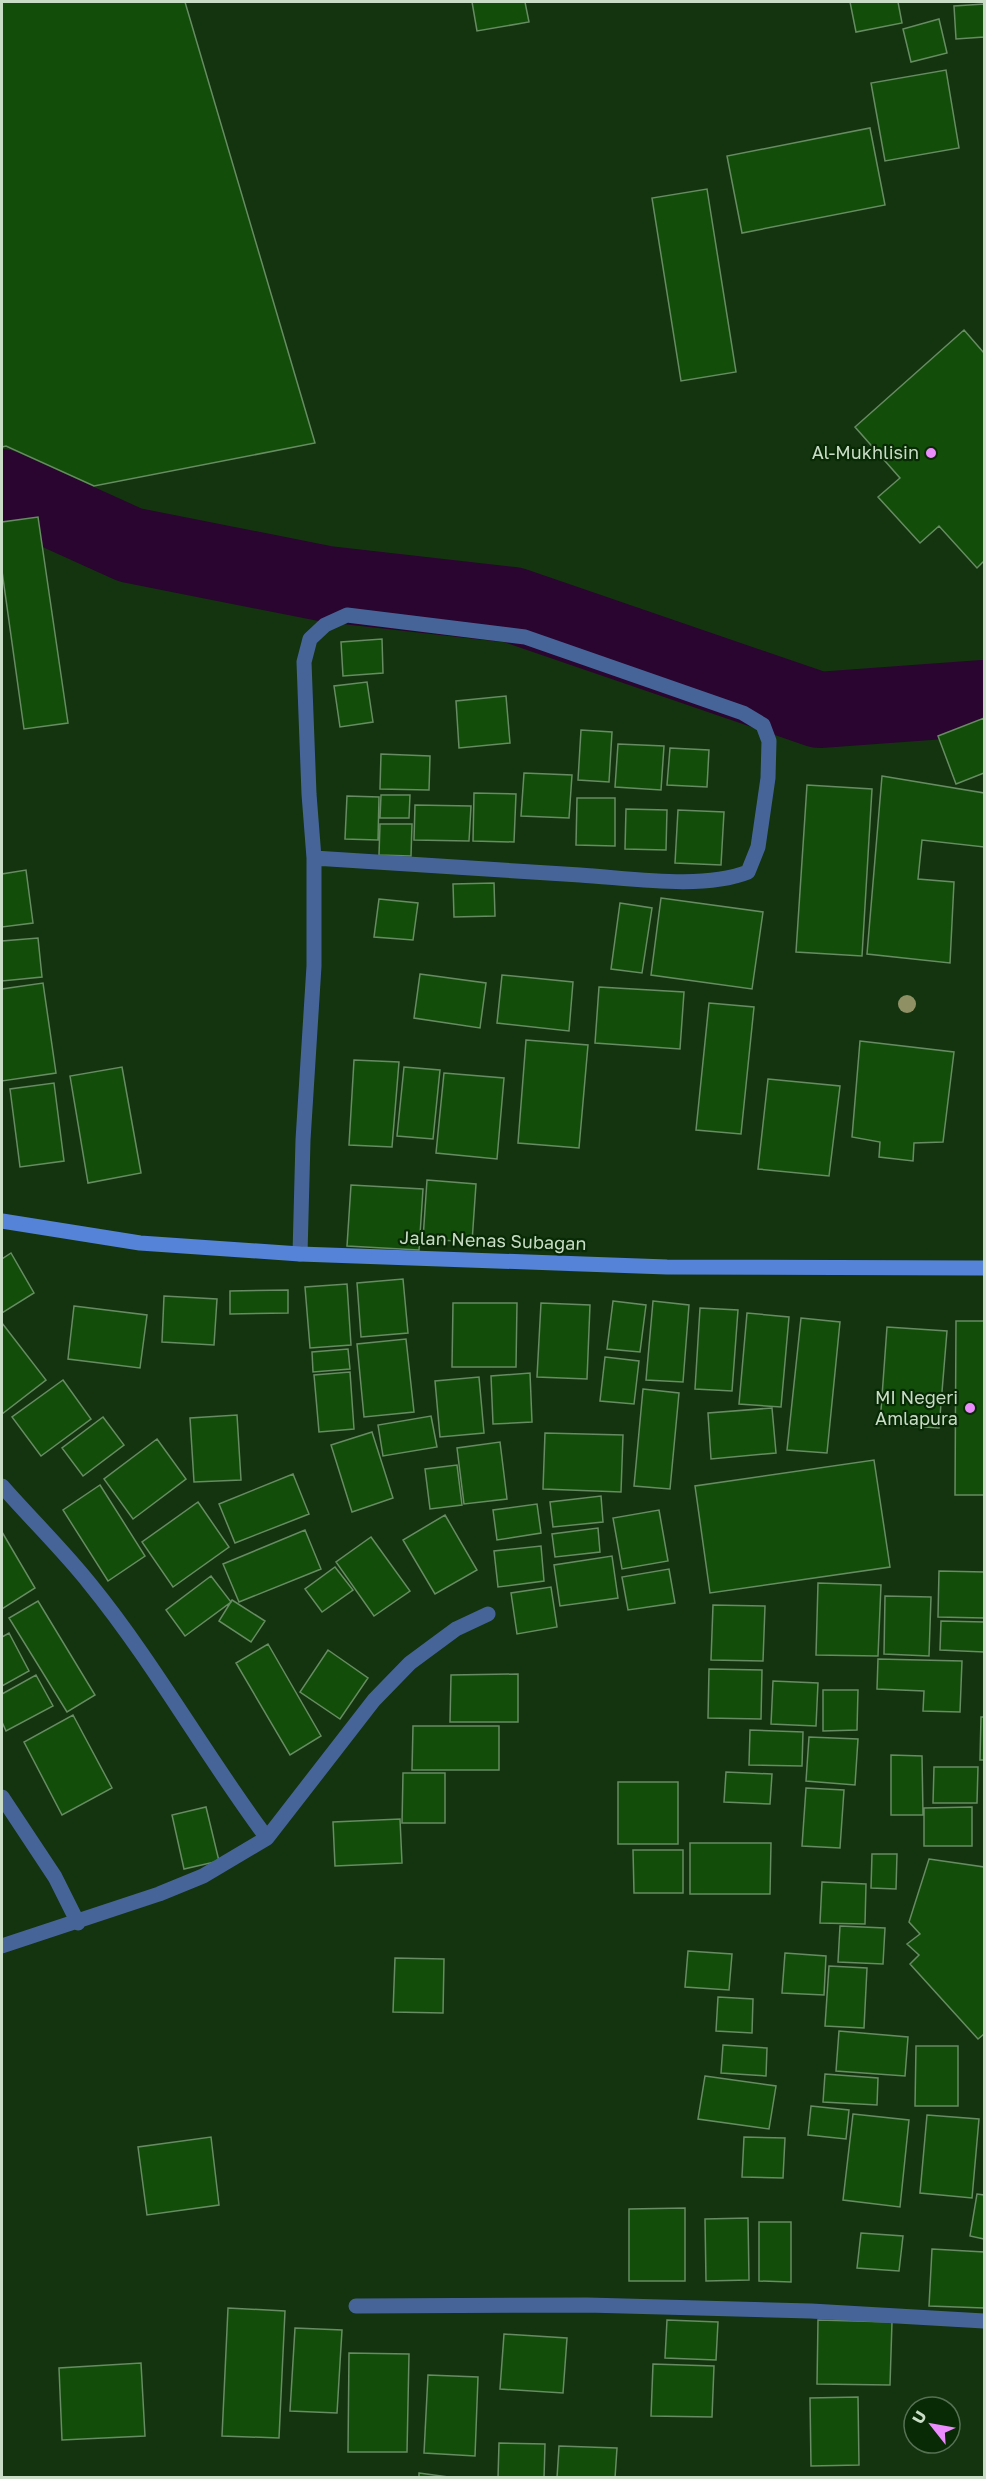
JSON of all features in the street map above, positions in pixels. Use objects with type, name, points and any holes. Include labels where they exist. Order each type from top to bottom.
[{"type":"main road","name":"Jalan Nenas Subagan","points":[[2,1221],[140,1243],[300,1254],[667,1268],[984,1268]]},
{"type":"street","points":[[300,1254],[303,1140],[314,966],[314,858],[304,662],[310,639],[325,625],[347,615],[525,637],[743,713],[763,725],[769,741],[768,778],[758,847],[748,872],[729,879],[711,882],[628,878],[314,858]]},
{"type":"street","points":[[2,1486],[90,1583],[153,1669],[230,1789],[267,1838]]},
{"type":"street","points":[[2,1946],[78,1923],[159,1894],[203,1876],[267,1838],[374,1700],[410,1663],[456,1629],[489,1614]]},
{"type":"street","points":[[2,1797],[55,1877],[78,1923]]},
{"type":"street","points":[[356,2306],[587,2305],[811,2311],[984,2321]]},
{"type":"building","points":[[2,2],[185,2],[315,443],[94,486],[6,446],[2,447]]},
{"type":"building","points":[[472,2],[525,2],[529,22],[477,31]]},
{"type":"building","points":[[850,2],[898,2],[902,23],[856,32]]},
{"type":"building","points":[[984,4],[984,37],[956,39],[954,6]]},
{"type":"building","points":[[939,19],[947,53],[911,62],[903,29]]},
{"type":"building","points":[[946,70],[959,148],[885,161],[871,83]]},
{"type":"building","points":[[870,128],[885,205],[742,233],[727,156]]},
{"type":"building","points":[[707,189],[736,372],[681,381],[652,198]]},
{"type":"building","name":"Al-Mukhlisin","points":[[964,330],[984,353],[984,561],[977,568],[939,526],[920,543],[878,497],[900,478],[855,427]]},
{"type":"building","points":[[38,517],[68,723],[24,729],[2,571],[2,522]]},
{"type":"building","points":[[382,639],[383,673],[343,676],[341,642]]},
{"type":"building","points":[[367,682],[373,722],[340,727],[334,686]]},
{"type":"building","points":[[506,696],[510,743],[459,748],[456,701]]},
{"type":"building","points":[[984,718],[984,773],[956,784],[938,736]]},
{"type":"building","points":[[581,730],[612,732],[609,782],[578,780]]},
{"type":"building","points":[[618,744],[664,746],[661,790],[615,787]]},
{"type":"building","points":[[670,748],[709,750],[707,787],[667,785]]},
{"type":"building","points":[[381,754],[430,756],[429,790],[380,789]]},
{"type":"building","points":[[524,773],[572,775],[569,818],[521,816]]},
{"type":"building","points":[[882,776],[984,793],[984,847],[922,840],[918,879],[954,882],[950,963],[867,954]]},
{"type":"building","points":[[807,785],[872,789],[862,956],[796,952]]},
{"type":"building","points":[[474,793],[516,794],[514,842],[473,841]]},
{"type":"building","points":[[381,795],[410,795],[409,818],[380,818]]},
{"type":"building","points":[[347,796],[379,797],[378,840],[345,839]]},
{"type":"building","points":[[577,798],[615,798],[615,846],[576,845]]},
{"type":"building","points":[[415,805],[471,806],[469,841],[414,840]]},
{"type":"building","points":[[626,809],[667,810],[666,850],[625,849]]},
{"type":"building","points":[[678,810],[724,812],[721,865],[675,863]]},
{"type":"building","points":[[380,824],[412,824],[411,856],[379,855]]},
{"type":"building","points":[[26,870],[33,923],[2,927],[2,874]]},
{"type":"building","points":[[494,883],[495,916],[454,917],[453,884]]},
{"type":"building","points":[[661,898],[763,912],[752,989],[651,975]]},
{"type":"building","points":[[379,899],[418,903],[413,940],[374,937]]},
{"type":"building","points":[[620,903],[652,908],[642,973],[611,969]]},
{"type":"building","points":[[38,938],[42,977],[2,981],[2,941]]},
{"type":"building","points":[[420,974],[486,983],[480,1028],[414,1018]]},
{"type":"building","points":[[502,975],[573,982],[569,1031],[497,1023]]},
{"type":"building","points":[[43,983],[56,1073],[2,1081],[2,989]]},
{"type":"building","points":[[599,987],[684,992],[680,1049],[595,1043]]},
{"type":"building","points":[[709,1003],[754,1007],[741,1134],[696,1130]]},
{"type":"building","points":[[526,1040],[588,1045],[579,1148],[518,1143]]},
{"type":"building","points":[[860,1041],[954,1052],[943,1142],[914,1143],[913,1161],[879,1157],[880,1142],[852,1137]]},
{"type":"building","points":[[354,1060],[399,1062],[392,1147],[349,1145]]},
{"type":"building","points":[[122,1067],[141,1173],[88,1183],[70,1076]]},
{"type":"building","points":[[404,1067],[440,1070],[433,1139],[397,1136]]},
{"type":"building","points":[[444,1073],[504,1078],[497,1159],[436,1153]]},
{"type":"building","points":[[768,1079],[840,1086],[829,1176],[758,1169]]},
{"type":"building","points":[[54,1083],[64,1161],[20,1167],[10,1089]]},
{"type":"building","points":[[427,1180],[476,1184],[472,1242],[423,1239]]},
{"type":"building","points":[[351,1185],[423,1189],[419,1250],[347,1246]]},
{"type":"building","points":[[11,1253],[34,1293],[2,1313],[2,1259]]},
{"type":"building","points":[[403,1279],[408,1333],[361,1337],[357,1283]]},
{"type":"building","points":[[347,1284],[351,1345],[310,1348],[305,1287]]},
{"type":"building","points":[[288,1290],[288,1313],[230,1314],[230,1291]]},
{"type":"building","points":[[164,1296],[217,1299],[214,1345],[162,1342]]},
{"type":"building","points":[[613,1301],[646,1305],[640,1352],[607,1349]]},
{"type":"building","points":[[653,1301],[689,1305],[683,1382],[646,1380]]},
{"type":"building","points":[[453,1303],[517,1303],[516,1367],[452,1367]]},
{"type":"building","points":[[541,1303],[590,1305],[587,1379],[537,1377]]},
{"type":"building","points":[[74,1306],[147,1315],[140,1368],[68,1359]]},
{"type":"building","points":[[700,1308],[738,1310],[732,1391],[695,1389]]},
{"type":"building","points":[[747,1313],[789,1317],[781,1407],[739,1404]]},
{"type":"building","points":[[801,1318],[840,1322],[827,1453],[787,1450]]},
{"type":"building","name":"MI Negeri Amlapura","points":[[956,1321],[984,1321],[984,1495],[955,1495]]},
{"type":"building","points":[[2,1323],[46,1380],[2,1414]]},
{"type":"building","points":[[887,1327],[947,1331],[939,1428],[880,1424]]},
{"type":"building","points":[[406,1339],[414,1412],[364,1417],[357,1344]]},
{"type":"building","points":[[348,1349],[350,1369],[313,1372],[312,1352]]},
{"type":"building","points":[[605,1357],[639,1361],[634,1404],[600,1401]]},
{"type":"building","points":[[350,1372],[354,1429],[319,1432],[314,1375]]},
{"type":"building","points":[[530,1373],[532,1422],[493,1424],[491,1376]]},
{"type":"building","points":[[479,1377],[484,1433],[440,1437],[435,1381]]},
{"type":"building","points":[[63,1380],[91,1419],[41,1456],[12,1417]]},
{"type":"building","points":[[643,1389],[679,1393],[670,1489],[634,1486]]},
{"type":"building","points":[[772,1408],[776,1453],[711,1459],[708,1413]]},
{"type":"building","points":[[237,1415],[241,1480],[194,1482],[190,1418]]},
{"type":"building","points":[[431,1416],[437,1447],[383,1456],[378,1425]]},
{"type":"building","points":[[103,1417],[124,1445],[83,1476],[62,1448]]},
{"type":"building","points":[[372,1432],[393,1498],[352,1512],[331,1445]]},
{"type":"building","points":[[545,1433],[623,1435],[621,1492],[543,1489]]},
{"type":"building","points":[[157,1439],[186,1479],[133,1519],[104,1479]]},
{"type":"building","points":[[500,1442],[507,1499],[464,1504],[457,1448]]},
{"type":"building","points":[[874,1460],[890,1567],[710,1593],[695,1486]]},
{"type":"building","points":[[457,1465],[462,1505],[430,1509],[425,1469]]},
{"type":"building","points":[[293,1474],[309,1514],[235,1543],[219,1504]]},
{"type":"building","points":[[100,1485],[145,1556],[108,1581],[63,1510]]},
{"type":"building","points":[[601,1496],[603,1522],[553,1527],[550,1502]]},
{"type":"building","points":[[198,1502],[229,1547],[173,1587],[142,1542]]},
{"type":"building","points":[[537,1504],[541,1533],[497,1540],[493,1510]]},
{"type":"building","points":[[659,1510],[668,1561],[622,1569],[613,1518]]},
{"type":"building","points":[[445,1515],[477,1570],[435,1594],[403,1540]]},
{"type":"building","points":[[598,1528],[600,1552],[555,1557],[552,1534]]},
{"type":"building","points":[[305,1530],[321,1569],[239,1602],[223,1564]]},
{"type":"building","points":[[2,1532],[35,1588],[2,1609]]},
{"type":"building","points":[[371,1537],[410,1591],[374,1616],[336,1562]]},
{"type":"building","points":[[541,1546],[544,1581],[498,1587],[494,1551]]},
{"type":"building","points":[[612,1556],[618,1598],[560,1606],[554,1565]]},
{"type":"building","points":[[335,1567],[353,1590],[322,1612],[305,1589]]},
{"type":"building","points":[[669,1569],[675,1603],[628,1610],[622,1577]]},
{"type":"building","points":[[939,1571],[984,1572],[984,1618],[938,1617]]},
{"type":"building","points":[[211,1576],[231,1602],[185,1636],[166,1610]]},
{"type":"building","points":[[818,1583],[881,1585],[878,1656],[816,1655]]},
{"type":"building","points":[[551,1587],[557,1627],[517,1634],[511,1593]]},
{"type":"building","points":[[885,1596],[931,1597],[929,1656],[884,1654]]},
{"type":"building","points":[[232,1600],[265,1621],[251,1642],[219,1621]]},
{"type":"building","points":[[38,1601],[95,1695],[67,1712],[9,1618]]},
{"type":"building","points":[[713,1605],[765,1606],[763,1661],[711,1660]]},
{"type":"building","points":[[941,1621],[984,1622],[984,1652],[940,1650]]},
{"type":"building","points":[[9,1633],[29,1671],[2,1686],[2,1637]]},
{"type":"building","points":[[268,1644],[321,1736],[290,1755],[236,1663]]},
{"type":"building","points":[[328,1650],[368,1678],[340,1719],[300,1692]]},
{"type":"building","points":[[878,1659],[962,1661],[960,1712],[923,1711],[924,1691],[877,1689]]},
{"type":"building","points":[[709,1669],[762,1670],[761,1719],[708,1718]]},
{"type":"building","points":[[518,1674],[518,1722],[450,1722],[451,1675]]},
{"type":"building","points":[[36,1675],[53,1706],[6,1731],[2,1722],[2,1694]]},
{"type":"building","points":[[773,1681],[818,1683],[816,1726],[771,1724]]},
{"type":"building","points":[[823,1690],[858,1690],[857,1730],[823,1731]]},
{"type":"building","points":[[73,1715],[112,1788],[62,1815],[24,1742]]},
{"type":"building","points":[[981,1717],[984,1717],[984,1760],[980,1760]]},
{"type":"building","points":[[413,1726],[499,1726],[499,1770],[412,1770]]},
{"type":"building","points":[[750,1730],[803,1732],[802,1766],[749,1765]]},
{"type":"building","points":[[809,1737],[858,1739],[855,1785],[806,1781]]},
{"type":"building","points":[[891,1755],[922,1756],[923,1815],[891,1815]]},
{"type":"building","points":[[934,1767],[978,1767],[977,1803],[933,1803]]},
{"type":"building","points":[[726,1772],[772,1774],[770,1804],[724,1802]]},
{"type":"building","points":[[403,1773],[445,1773],[445,1823],[402,1823]]},
{"type":"building","points":[[618,1782],[678,1782],[678,1844],[618,1844]]},
{"type":"building","points":[[806,1788],[844,1790],[840,1848],[802,1846]]},
{"type":"building","points":[[206,1807],[219,1861],[184,1869],[172,1815]]},
{"type":"building","points":[[972,1807],[972,1846],[924,1846],[924,1808]]},
{"type":"building","points":[[400,1819],[402,1863],[335,1866],[333,1822]]},
{"type":"building","points":[[690,1843],[771,1843],[770,1894],[690,1894]]},
{"type":"building","points":[[633,1850],[683,1850],[683,1893],[634,1893]]},
{"type":"building","points":[[872,1854],[897,1854],[896,1889],[871,1888]]},
{"type":"building","points":[[929,1859],[984,1867],[984,2034],[978,2039],[910,1964],[919,1955],[907,1944],[920,1934],[909,1922]]},
{"type":"building","points":[[822,1882],[866,1884],[865,1924],[820,1923]]},
{"type":"building","points":[[840,1926],[885,1928],[883,1964],[838,1962]]},
{"type":"building","points":[[688,1951],[732,1954],[729,1990],[685,1987]]},
{"type":"building","points":[[785,1953],[826,1956],[824,1995],[782,1993]]},
{"type":"building","points":[[395,1958],[444,1959],[443,2013],[393,2012]]},
{"type":"building","points":[[829,1966],[867,1968],[864,2028],[825,2026]]},
{"type":"building","points":[[718,1997],[753,1999],[752,2033],[716,2031]]},
{"type":"building","points":[[839,2031],[908,2037],[905,2076],[836,2071]]},
{"type":"building","points":[[723,2045],[767,2048],[766,2076],[721,2073]]},
{"type":"building","points":[[916,2046],[958,2046],[958,2106],[915,2106]]},
{"type":"building","points":[[825,2074],[878,2078],[877,2105],[823,2102]]},
{"type":"building","points":[[705,2076],[776,2086],[769,2129],[698,2119]]},
{"type":"building","points":[[811,2106],[849,2110],[846,2139],[808,2135]]},
{"type":"building","points":[[853,2114],[909,2120],[900,2207],[843,2200]]},
{"type":"building","points":[[927,2115],[979,2119],[972,2198],[920,2193]]},
{"type":"building","points":[[211,2137],[219,2205],[147,2215],[138,2147]]},
{"type":"building","points":[[744,2137],[785,2138],[783,2178],[742,2177]]},
{"type":"building","points":[[977,2194],[984,2195],[984,2239],[970,2236]]},
{"type":"building","points":[[685,2208],[685,2281],[629,2281],[629,2209]]},
{"type":"building","points":[[748,2218],[749,2280],[706,2281],[705,2219]]},
{"type":"building","points":[[759,2222],[791,2222],[791,2282],[759,2281]]},
{"type":"building","points":[[861,2233],[903,2236],[899,2271],[857,2268]]},
{"type":"building","points":[[932,2249],[984,2252],[984,2308],[929,2306]]},
{"type":"building","points":[[228,2308],[285,2311],[279,2438],[222,2436]]},
{"type":"building","points":[[667,2320],[718,2322],[716,2360],[665,2358]]},
{"type":"building","points":[[818,2320],[892,2322],[890,2385],[817,2384]]},
{"type":"building","points":[[295,2328],[342,2330],[337,2413],[290,2411]]},
{"type":"building","points":[[504,2334],[567,2338],[563,2393],[500,2389]]},
{"type":"building","points":[[349,2353],[409,2354],[407,2452],[348,2452]]},
{"type":"building","points":[[141,2363],[145,2436],[62,2440],[59,2368]]},
{"type":"building","points":[[653,2364],[714,2366],[712,2417],[651,2416]]},
{"type":"building","points":[[428,2375],[478,2377],[475,2456],[424,2453]]},
{"type":"building","points":[[858,2397],[859,2465],[811,2466],[810,2398]]},
{"type":"building","points":[[499,2443],[545,2444],[544,2478],[498,2478]]},
{"type":"building","points":[[559,2446],[617,2448],[615,2478],[557,2478]]},
{"type":"building","points":[[419,2473],[456,2478],[419,2478]]},
{"type":"waterway","points":[[2,487],[130,545],[327,584],[513,605],[819,710],[984,698]]},
{"type":"place","name":"Al-Mukhlisin","points":[[931,453]]},
{"type":"place","name":"MI Negeri Amlapura","points":[[970,1408]]}]
